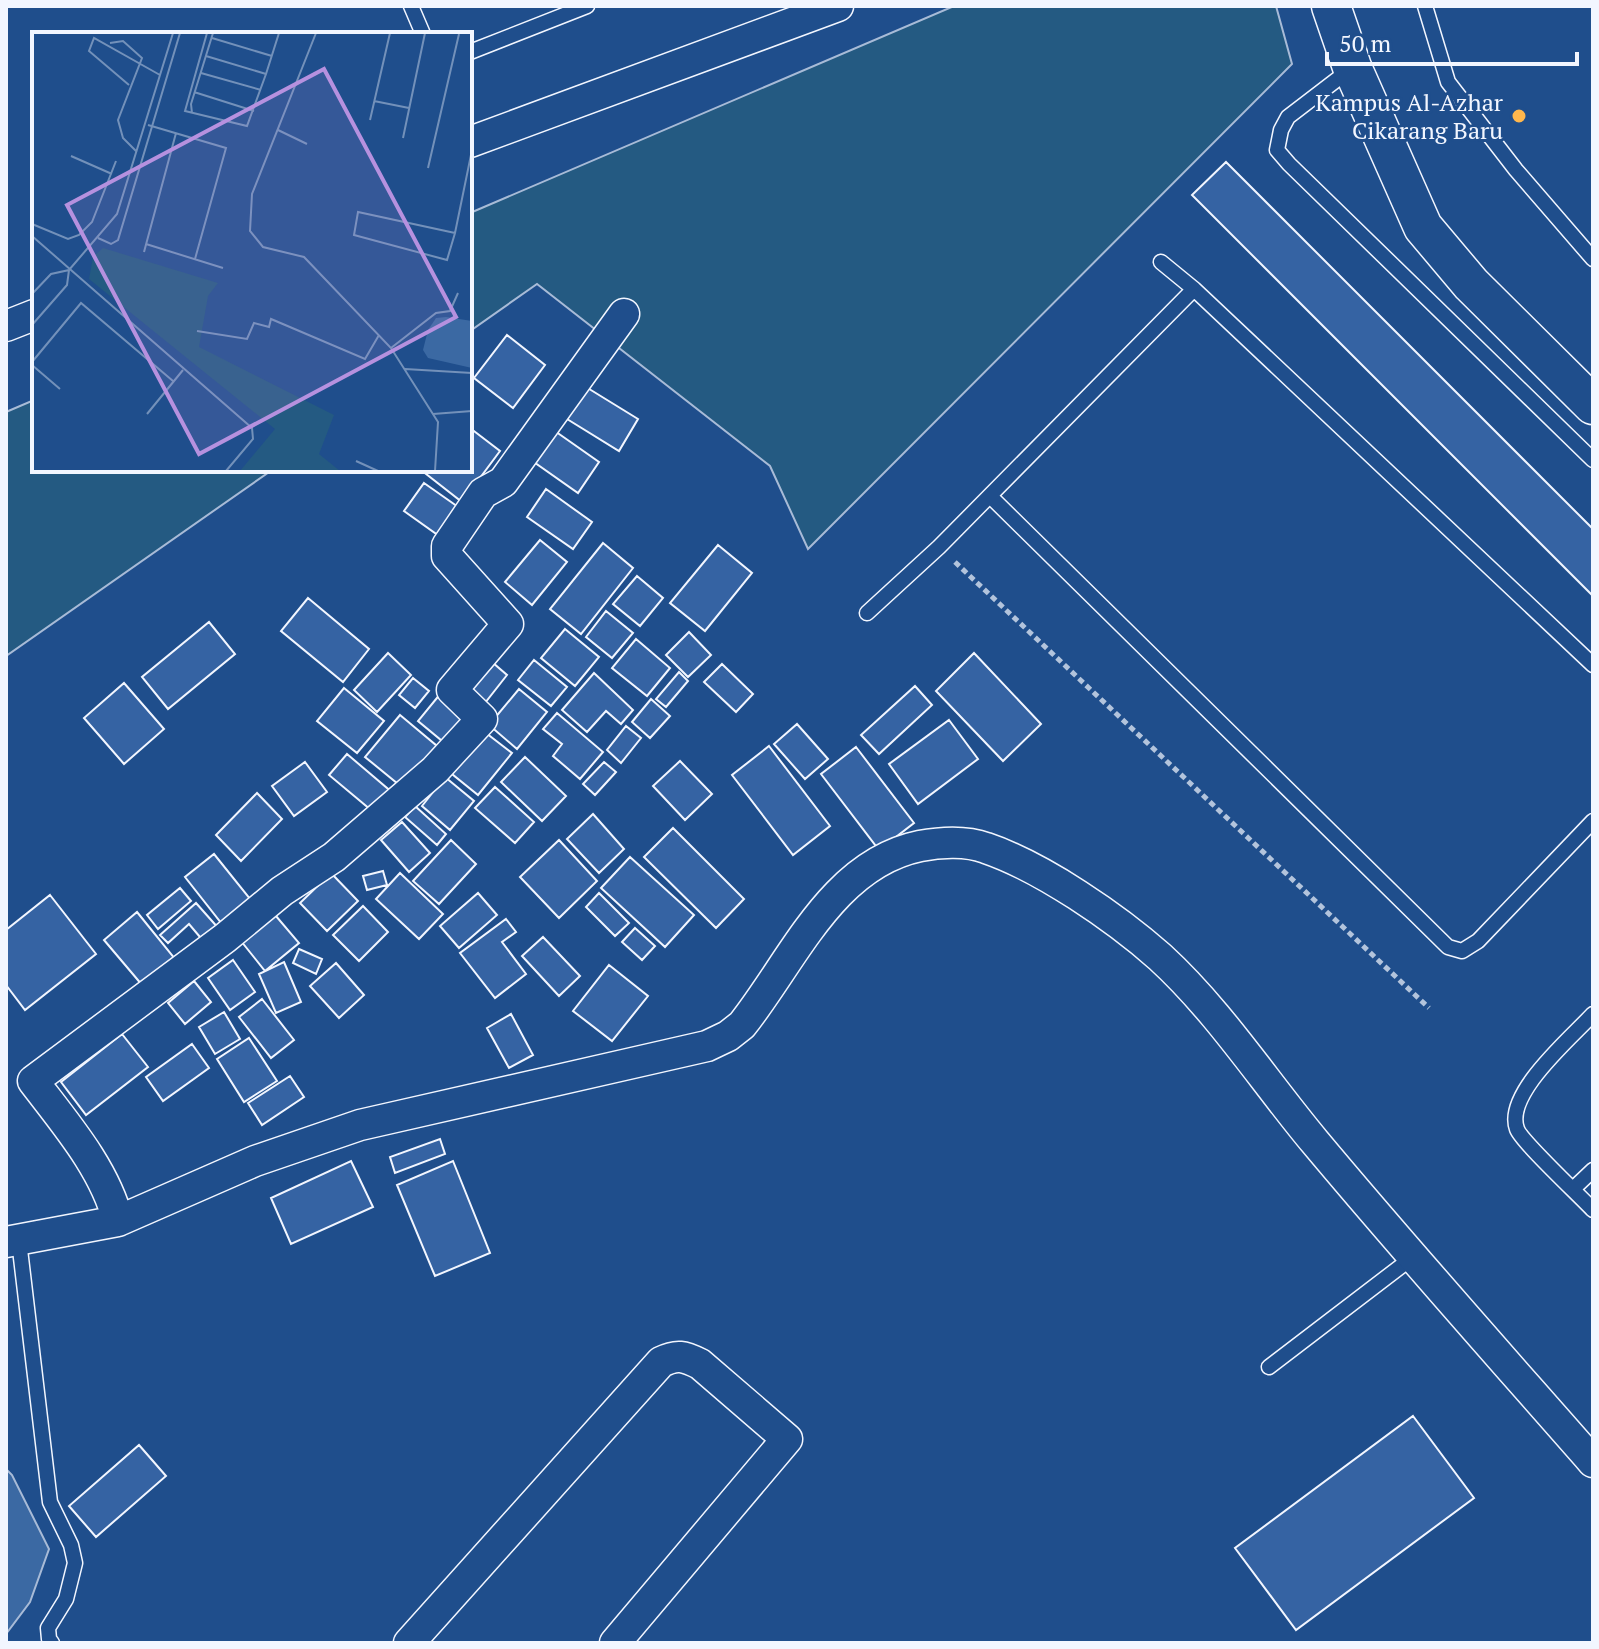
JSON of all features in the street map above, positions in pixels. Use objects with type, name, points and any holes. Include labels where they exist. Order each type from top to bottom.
[{"type":"street","points":[[472,141],[838,6]]},
{"type":"street","points":[[1331,6],[1352,67],[1423,227],[1471,284],[1593,405]]},
{"type":"street","points":[[118,1221],[112,1199],[69,1129],[33,1081],[213,948],[282,891],[334,857],[435,770],[482,719],[452,690],[508,624],[447,556],[447,546],[483,493],[503,482],[624,314]]},
{"type":"street","points":[[6,326],[32,316]]},
{"type":"street","points":[[12,1242],[118,1221],[255,1161],[360,1125],[707,1046],[742,1025],[829,903],[851,880],[888,856],[920,846],[949,843],[985,847],[1057,883],[1124,928],[1161,958],[1215,1017],[1314,1141],[1413,1257],[1593,1462]]},
{"type":"street","points":[[409,1643],[661,1362],[673,1356],[685,1356],[700,1364],[787,1439],[615,1643]]},
{"type":"lane","points":[[411,6],[422,32]]},
{"type":"lane","points":[[472,51],[587,6]]},
{"type":"lane","points":[[1425,6],[1448,82],[1516,170],[1593,259]]},
{"type":"lane","points":[[1352,67],[1288,117],[1281,130],[1277,150],[1593,460]]},
{"type":"lane","points":[[1161,262],[1194,289],[1593,665]]},
{"type":"lane","points":[[867,613],[939,547],[1194,289]]},
{"type":"lane","points":[[990,496],[1448,947],[1462,951],[1478,941],[1593,821]]},
{"type":"lane","points":[[1593,1014],[1530,1082],[1514,1112],[1517,1131],[1593,1210]]},
{"type":"lane","points":[[1573,1189],[1593,1170]]},
{"type":"lane","points":[[12,1242],[50,1502],[71,1545],[75,1563],[66,1599],[48,1628],[52,1643]]},
{"type":"lane","points":[[1269,1367],[1413,1257]]},
{"type":"path","points":[[939,547],[1429,1008]]},
{"type":"shaded area","points":[[954,6],[1276,6],[1292,64],[808,549],[770,466],[537,284],[472,330],[472,212]]},
{"type":"shaded area","points":[[32,401],[32,472],[269,472],[6,656],[6,412]]},
{"type":"shaded area","points":[[6,1469],[12,1475],[49,1549],[30,1602],[6,1634]]},
{"type":"building","points":[[1226,162],[1593,529],[1593,596],[1192,195]]},
{"type":"building","points":[[507,335],[545,365],[513,408],[474,378]]},
{"type":"building","points":[[586,387],[638,419],[619,451],[567,419]]},
{"type":"building","points":[[552,429],[599,462],[578,493],[531,460]]},
{"type":"building","points":[[472,430],[500,451],[462,502],[424,472],[472,472]]},
{"type":"building","points":[[424,483],[461,509],[442,538],[404,511]]},
{"type":"building","points":[[546,489],[592,522],[573,549],[527,517]]},
{"type":"building","points":[[540,540],[567,562],[532,605],[505,582]]},
{"type":"building","points":[[603,543],[633,568],[581,634],[550,609]]},
{"type":"building","points":[[718,545],[752,573],[705,631],[670,603]]},
{"type":"building","points":[[637,576],[663,598],[640,626],[613,604]]},
{"type":"building","points":[[308,598],[369,649],[343,682],[281,631]]},
{"type":"building","points":[[606,611],[633,633],[612,658],[586,637]]},
{"type":"building","points":[[209,622],[235,654],[168,709],[142,677]]},
{"type":"building","points":[[565,629],[599,657],[575,686],[541,658]]},
{"type":"building","points":[[689,632],[711,655],[688,677],[666,655]]},
{"type":"building","points":[[636,639],[670,668],[647,696],[612,668]]},
{"type":"building","points":[[388,653],[411,675],[377,712],[354,690]]},
{"type":"building","points":[[974,653],[1041,724],[1003,761],[936,691]]},
{"type":"building","points":[[485,656],[507,675],[481,708],[459,687]]},
{"type":"building","points":[[534,660],[567,687],[551,706],[518,680]]},
{"type":"building","points":[[722,664],[753,694],[736,712],[704,682]]},
{"type":"building","points":[[679,672],[688,681],[666,707],[656,699]]},
{"type":"building","points":[[594,673],[633,710],[621,724],[606,711],[587,732],[562,710]]},
{"type":"building","points":[[413,678],[429,691],[415,708],[399,695]]},
{"type":"building","points":[[124,683],[164,729],[124,764],[84,718]]},
{"type":"building","points":[[915,686],[932,705],[879,754],[861,735]]},
{"type":"building","points":[[344,688],[384,721],[357,753],[317,721]]},
{"type":"building","points":[[519,689],[547,712],[517,749],[489,725]]},
{"type":"building","points":[[441,693],[470,717],[447,745],[418,721]]},
{"type":"building","points":[[651,699],[670,716],[650,738],[632,722]]},
{"type":"building","points":[[557,713],[603,752],[580,779],[553,756],[562,744],[543,729]]},
{"type":"building","points":[[400,715],[437,746],[403,788],[365,757]]},
{"type":"building","points":[[949,720],[978,759],[918,804],[889,764]]},
{"type":"building","points":[[797,724],[828,759],[805,779],[774,744]]},
{"type":"building","points":[[626,726],[641,738],[621,763],[607,750]]},
{"type":"building","points":[[486,733],[512,753],[478,795],[452,774]]},
{"type":"building","points":[[769,746],[830,826],[793,855],[732,775]]},
{"type":"building","points":[[856,747],[914,823],[879,850],[821,774]]},
{"type":"building","points":[[347,754],[394,794],[377,815],[329,775]]},
{"type":"building","points":[[525,757],[566,796],[542,821],[501,782]]},
{"type":"building","points":[[680,761],[712,794],[685,820],[653,786]]},
{"type":"building","points":[[305,762],[327,792],[294,816],[272,786]]},
{"type":"building","points":[[604,762],[616,772],[595,795],[583,784]]},
{"type":"building","points":[[445,777],[474,801],[450,830],[422,806]]},
{"type":"building","points":[[495,787],[534,822],[515,843],[475,808]]},
{"type":"building","points":[[257,793],[282,819],[241,861],[216,835]]},
{"type":"building","points":[[415,806],[446,834],[437,845],[405,817]]},
{"type":"building","points":[[593,814],[624,849],[599,873],[567,839]]},
{"type":"building","points":[[402,822],[430,853],[409,872],[381,840]]},
{"type":"building","points":[[673,828],[744,899],[716,928],[644,857]]},
{"type":"building","points":[[451,840],[476,864],[439,904],[413,881]]},
{"type":"building","points":[[559,840],[597,881],[559,918],[520,877]]},
{"type":"building","points":[[214,854],[251,900],[222,924],[185,877]]},
{"type":"building","points":[[630,857],[694,915],[665,947],[601,888]]},
{"type":"building","points":[[383,871],[387,885],[367,890],[363,876]]},
{"type":"building","points":[[331,873],[358,901],[327,931],[300,903]]},
{"type":"building","points":[[400,873],[443,914],[419,939],[376,899]]},
{"type":"building","points":[[180,888],[191,901],[158,929],[147,915]]},
{"type":"building","points":[[478,893],[497,915],[459,948],[440,926]]},
{"type":"building","points":[[599,893],[629,923],[615,936],[586,907]]},
{"type":"building","points":[[50,895],[96,954],[25,1010],[6,985],[6,930]]},
{"type":"building","points":[[196,903],[220,930],[205,943],[189,924],[168,943],[160,935]]},
{"type":"building","points":[[363,906],[388,932],[359,961],[333,935]]},
{"type":"building","points":[[270,909],[299,943],[265,971],[237,936]]},
{"type":"building","points":[[137,912],[180,965],[148,992],[104,940]]},
{"type":"building","points":[[506,919],[516,932],[502,942],[526,974],[495,998],[460,953]]},
{"type":"building","points":[[635,928],[655,946],[642,960],[622,942]]},
{"type":"building","points":[[543,937],[580,976],[559,996],[522,956]]},
{"type":"building","points":[[299,949],[322,959],[316,974],[293,963]]},
{"type":"building","points":[[233,960],[255,992],[230,1010],[208,978]]},
{"type":"building","points":[[284,962],[301,1002],[276,1013],[259,974]]},
{"type":"building","points":[[336,963],[364,995],[339,1018],[310,986]]},
{"type":"building","points":[[609,965],[648,996],[612,1041],[573,1011]]},
{"type":"building","points":[[194,981],[211,1002],[185,1024],[168,1003]]},
{"type":"building","points":[[262,999],[294,1040],[271,1058],[239,1017]]},
{"type":"building","points":[[224,1012],[240,1039],[215,1054],[199,1027]]},
{"type":"building","points":[[511,1014],[533,1055],[509,1068],[487,1028]]},
{"type":"building","points":[[122,1034],[148,1067],[86,1115],[61,1082]]},
{"type":"building","points":[[249,1038],[277,1081],[244,1102],[217,1059]]},
{"type":"building","points":[[192,1044],[209,1068],[163,1101],[146,1077]]},
{"type":"building","points":[[290,1076],[304,1097],[262,1125],[248,1103]]},
{"type":"building","points":[[440,1139],[445,1154],[395,1173],[390,1157]]},
{"type":"building","points":[[351,1161],[373,1207],[291,1244],[271,1198]]},
{"type":"building","points":[[453,1161],[490,1253],[435,1276],[397,1185]]},
{"type":"building","points":[[1413,1416],[1474,1498],[1296,1630],[1235,1548]]},
{"type":"building","points":[[139,1445],[166,1476],[96,1537],[69,1506]]},
{"type":"place","name":"Kampus Al-Azhar Cikarang Baru","points":[[1519,116]]}]
